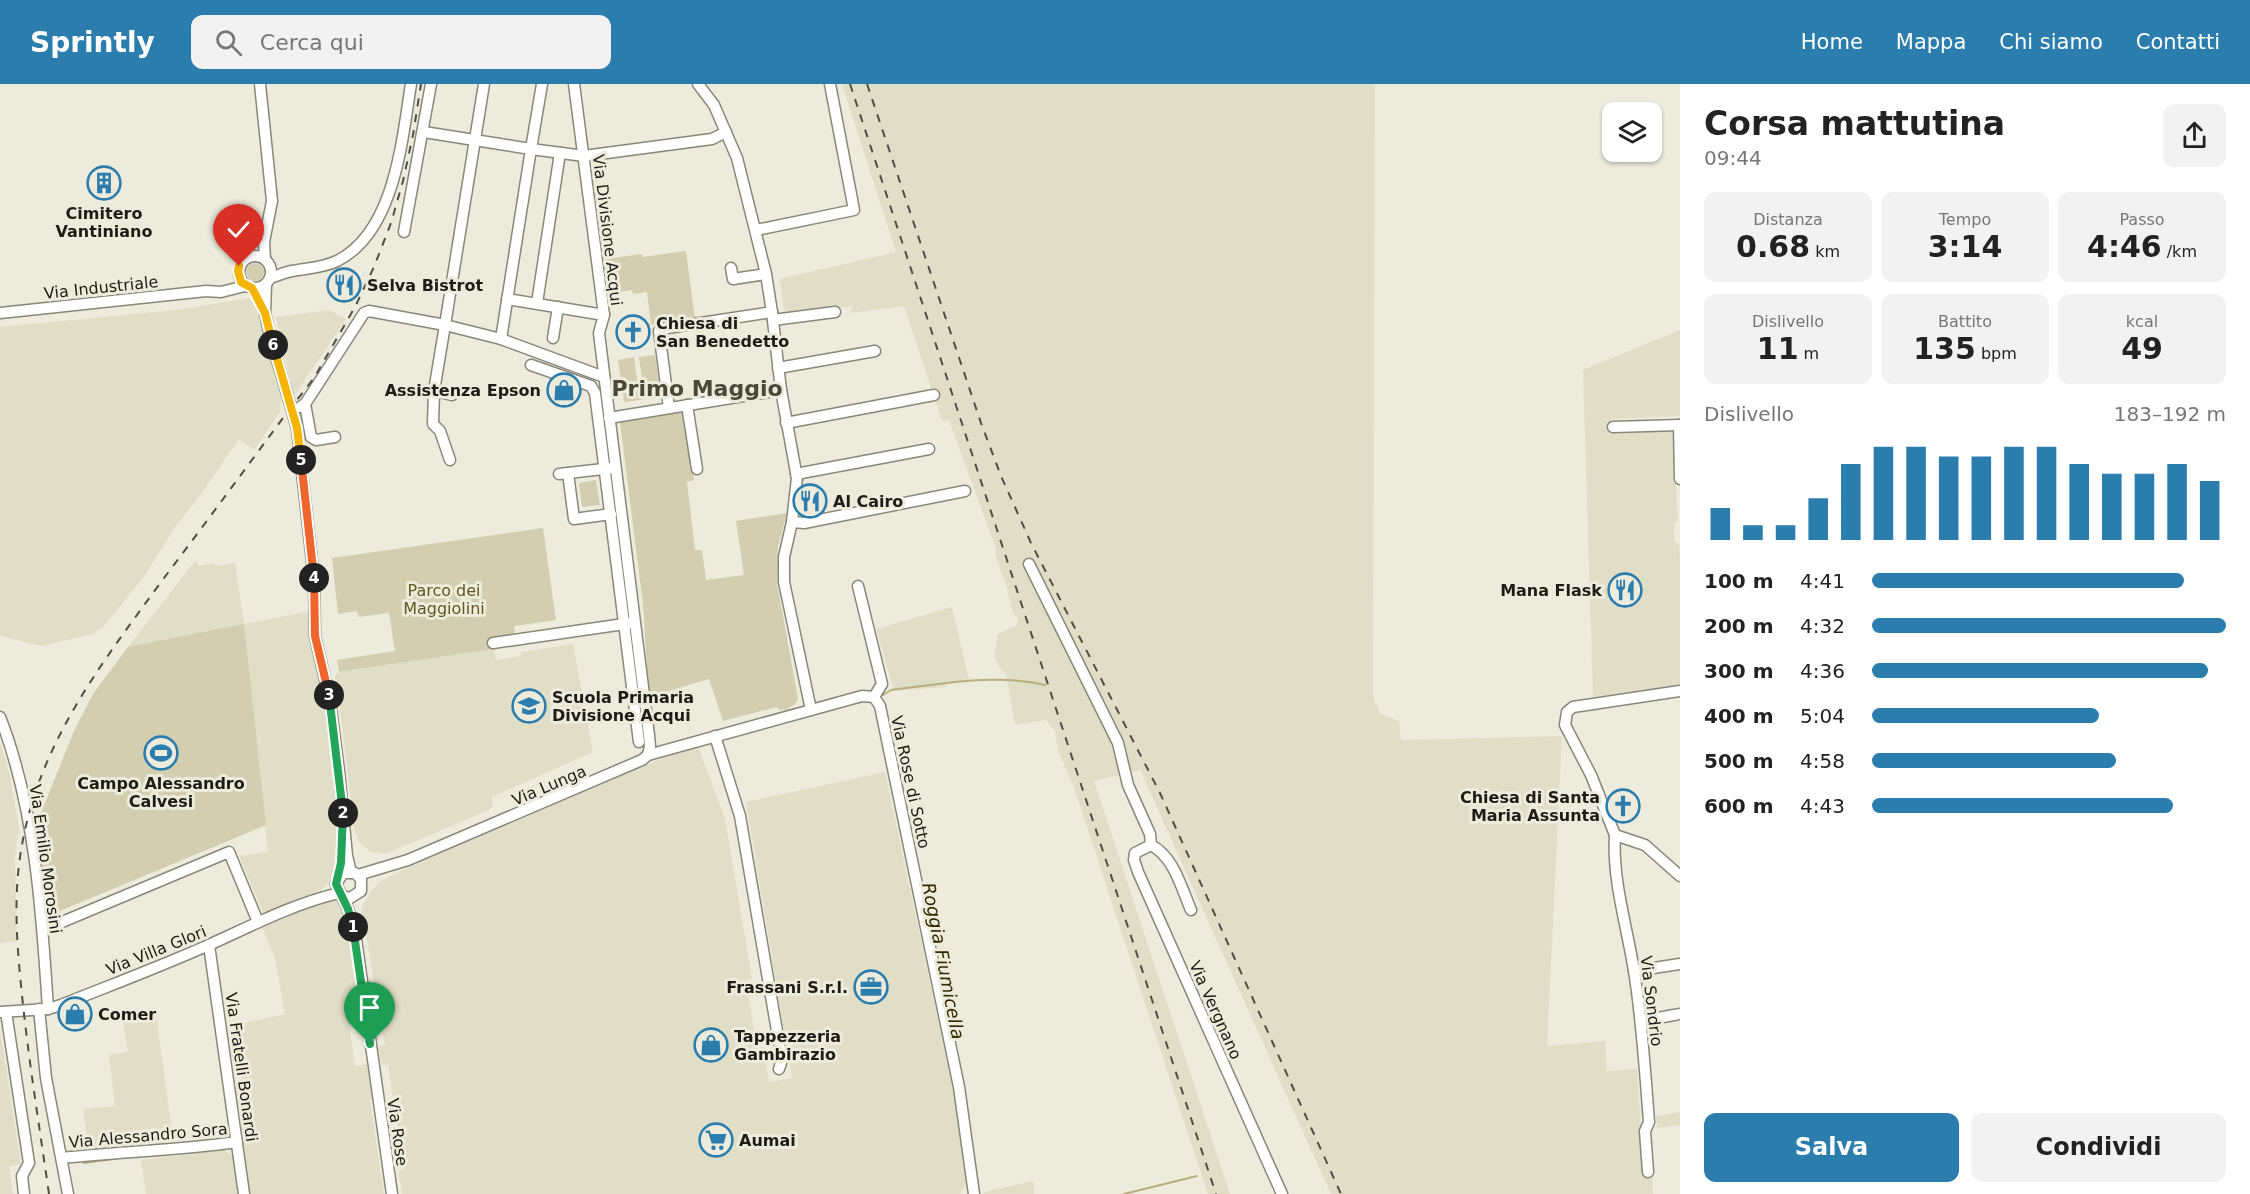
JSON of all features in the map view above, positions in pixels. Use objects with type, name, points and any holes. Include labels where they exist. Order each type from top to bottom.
[{"type":"street","points":[[260,84],[271,192],[270,216],[264,242],[267,261],[271,268],[265,313]]},
{"type":"street","points":[[270,216],[249,256],[242,262],[238,271],[241,282],[249,287],[259,288],[268,281],[291,271],[318,268],[339,260],[352,251],[375,224],[384,207],[401,148],[411,84]]},
{"type":"street","points":[[404,232],[431,84]]},
{"type":"street","points":[[450,460],[440,431],[433,424],[434,391],[484,84]]},
{"type":"street","points":[[501,339],[542,84]]},
{"type":"street","name":"Via Divisione Acqui","points":[[574,84],[604,315],[599,333],[604,377],[605,416],[629,623],[639,742]]},
{"type":"street","points":[[698,84],[714,105],[737,158],[766,274],[781,390],[796,474],[796,496],[784,557],[784,582],[811,710]]},
{"type":"street","points":[[756,230],[854,210],[830,84]]},
{"type":"street","points":[[424,132],[584,156],[712,139],[726,132]]},
{"type":"street","points":[[537,303],[560,153]]},
{"type":"street","points":[[249,256],[255,255],[291,271]]},
{"type":"street","points":[[731,268],[733,279],[766,274]]},
{"type":"street","name":"Via Industriale","points":[[206,291],[227,283],[238,271]]},
{"type":"street","points":[[249,287],[265,313],[297,428],[314,579],[315,636],[330,701],[344,822],[355,874],[362,883],[359,893],[350,898],[340,894],[338,878],[344,822]]},
{"type":"street","name":"Via Industriale","points":[[0,313],[206,291],[221,292],[249,287]]},
{"type":"street","points":[[507,299],[604,315]]},
{"type":"street","points":[[553,338],[558,307]]},
{"type":"street","points":[[335,437],[316,440],[311,437],[302,406],[362,315],[367,311],[445,325],[501,339],[604,377]]},
{"type":"street","points":[[669,408],[659,331],[661,329],[773,316],[835,312]]},
{"type":"street","points":[[778,368],[874,351]]},
{"type":"street","points":[[553,373],[558,360]]},
{"type":"street","name":"Via Divisione Acqui","points":[[531,365],[594,389],[605,416]]},
{"type":"street","points":[[605,416],[781,390]]},
{"type":"street","points":[[434,391],[452,395]]},
{"type":"street","points":[[786,423],[934,395]]},
{"type":"street","points":[[687,405],[697,469]]},
{"type":"street","points":[[1613,427],[1679,425],[1680,479]]},
{"type":"street","points":[[796,474],[929,449]]},
{"type":"street","points":[[610,468],[563,474],[574,519],[610,514]]},
{"type":"street","name":"Via Divisione Acqui","points":[[610,468],[610,514],[650,746],[648,755]]},
{"type":"street","points":[[792,522],[804,524],[965,491]]},
{"type":"street","points":[[1029,564],[1118,742],[1128,785],[1150,834],[1151,845],[1166,856],[1191,910]]},
{"type":"street","points":[[858,586],[882,684],[874,697]]},
{"type":"street","points":[[493,643],[629,623]]},
{"type":"street","name":"Via Sondrio","points":[[1648,1172],[1645,1131],[1649,1122],[1641,1021],[1618,882],[1614,835],[1591,775],[1565,725],[1567,712],[1573,707],[1680,691]]},
{"type":"street","name":"Via Lunga","points":[[359,893],[376,876],[396,865],[593,782],[642,760],[648,755],[862,696],[874,697]]},
{"type":"street","name":"Via Rose di Sotto","points":[[874,697],[880,706],[956,1068],[968,1135],[974,1194]]},
{"type":"street","name":"Via Emilio Morosini","points":[[0,717],[15,760],[23,797],[43,930],[44,1066],[68,1194]]},
{"type":"street","points":[[715,736],[740,816],[782,1060],[779,1069]]},
{"type":"street","points":[[1614,835],[1645,844],[1680,876]]},
{"type":"street","name":"Via Vergnano","points":[[1151,845],[1135,853],[1138,872],[1282,1194]]},
{"type":"street","points":[[43,930],[229,852],[258,922]]},
{"type":"street","name":"Via Lunga","points":[[355,874],[396,865]]},
{"type":"street","points":[[338,878],[355,874]]},
{"type":"street","name":"Via Villa Glori","points":[[313,899],[338,878]]},
{"type":"street","name":"Via Rose","points":[[355,932],[359,893]]},
{"type":"street","name":"Via Villa Glori","points":[[24,1194],[22,1176],[29,1162],[3,1012],[43,1009],[61,1005],[209,945],[313,899],[340,894]]},
{"type":"street","name":"Via Rose","points":[[340,894],[355,932],[392,1194]]},
{"type":"street","name":"Via Fratelli Bonardi","points":[[209,945],[244,1194]]},
{"type":"street","points":[[1634,971],[1680,964]]},
{"type":"street","points":[[1641,1021],[1680,1014]]},
{"type":"street","name":"Via Alessandro Sora","points":[[62,1158],[186,1149],[237,1142]]},
{"type":"shaded area","points":[[842,84],[1375,84],[1373,693],[1375,703],[1381,714],[1399,721],[1401,740],[1562,736],[1547,1046],[1605,1041],[1607,1071],[1637,1069],[1644,1175],[1652,1175],[1653,1194],[1331,1194],[1140,770],[1094,781],[1230,1194],[1208,1194],[1074,788],[1058,750],[1055,731],[1046,720],[1015,725],[1006,674],[994,657],[998,635],[1016,626],[1018,620],[1012,610],[996,557],[996,549],[949,420],[942,421],[904,306],[850,313],[853,306],[785,316],[780,279],[896,252]]},
{"type":"shaded area","points":[[248,298],[254,301],[263,320],[274,376],[281,397],[280,412],[254,450],[239,439],[202,493],[175,527],[143,578],[104,626],[93,634],[42,646],[0,636],[0,327],[185,309]]},
{"type":"shaded area","points":[[329,310],[346,319],[294,396],[276,317]]},
{"type":"shaded area","points":[[1680,330],[1680,416],[1611,419],[1611,432],[1670,429],[1673,432],[1678,521],[1674,523],[1674,541],[1679,544],[1680,560],[1680,686],[1593,697],[1583,370]]},
{"type":"shaded area","points":[[195,561],[200,566],[212,563],[217,566],[235,563],[244,624],[311,611],[309,619],[313,652],[320,679],[340,836],[337,843],[338,865],[334,878],[321,890],[264,915],[239,856],[268,852],[244,625],[128,647]]},
{"type":"shaded area","points":[[952,607],[969,680],[947,683],[946,687],[894,691],[876,629]]},
{"type":"shaded area","points":[[573,644],[593,752],[492,797],[493,805],[489,810],[385,854],[372,852],[360,843],[354,829],[335,677],[337,673],[494,648],[496,660],[521,656],[521,652]]},
{"type":"shaded area","points":[[0,742],[9,772],[19,827],[15,856],[17,941],[0,943]]},
{"type":"shaded area","points":[[698,747],[725,818],[752,978],[746,980],[757,1047],[763,1047],[769,1082],[792,1078],[746,802],[885,772],[966,1151],[969,1180],[960,1194],[402,1194],[398,1171],[404,1169],[388,1065],[382,1065],[378,1047],[385,1045],[365,928],[361,929],[362,908],[370,892],[381,881],[418,863],[673,754]]},
{"type":"shaded area","points":[[334,899],[339,901],[347,912],[359,992],[345,995],[355,1066],[367,1064],[384,1194],[249,1194],[233,1085],[242,1083],[232,1026],[285,1014],[275,959],[261,924],[311,904]]},
{"type":"shaded area","points":[[156,1013],[173,1140],[169,1141],[169,1144],[89,1152],[83,1109],[115,1106],[109,1055],[128,1052],[122,1017]]},
{"type":"shaded area","points":[[0,1029],[21,1164],[9,1167],[13,1194],[0,1194]]},
{"type":"shaded area","points":[[1680,1112],[1680,1125],[1657,1128],[1656,1116]]},
{"type":"shaded area","points":[[224,1150],[235,1158],[240,1194],[146,1194],[141,1160]]},
{"type":"shaded area","points":[[1033,1181],[1034,1194],[984,1194],[984,1192]]},
{"type":"green space","points":[[686,251],[695,319],[651,325],[647,292],[633,294],[632,290],[610,293],[605,259]]},
{"type":"green space","points":[[255,263],[261,266],[264,272],[261,278],[255,281],[249,278],[246,272],[249,266]]},
{"type":"green space","points":[[655,355],[659,383],[643,385],[639,357]]},
{"type":"green space","points":[[634,357],[638,386],[622,388],[618,360]]},
{"type":"green space","points":[[660,388],[661,397],[624,402],[623,393]]},
{"type":"green space","points":[[684,412],[694,480],[687,482],[695,550],[702,550],[706,580],[744,575],[736,521],[787,513],[778,547],[777,583],[798,699],[785,711],[777,707],[723,721],[709,679],[649,697],[643,604],[620,422]]},
{"type":"green space","points":[[596,480],[600,505],[582,507],[579,483]]},
{"type":"green space","name":"Parco dei Maggiolini","points":[[543,528],[556,620],[514,626],[515,634],[490,638],[492,649],[339,672],[337,660],[395,651],[389,613],[359,617],[357,611],[338,614],[332,558]]},
{"type":"green space","name":"Campo Alessandro Calvesi","points":[[244,624],[266,825],[48,916],[35,828],[74,731],[93,694],[128,647]]},
{"type":"waterway","name":"Roggia Fiumicella","points":[[883,695],[891,690],[968,681],[1007,680],[1045,685]]},
{"type":"waterway","name":"Roggia Fiumicella","points":[[84,1163],[119,1158]]},
{"type":"waterway","name":"Roggia Fiumicella","points":[[1124,1194],[1197,1176]]},
{"type":"railway","points":[[49,1194],[26,1029],[17,932],[17,888],[22,842],[33,800],[66,722],[88,685],[164,578],[314,378],[355,307],[391,223],[413,135],[421,84]]},
{"type":"railway","points":[[850,84],[1216,1194]]},
{"type":"railway","points":[[867,84],[1001,476],[1031,543],[1160,793],[1341,1194]]},
{"type":"place","name":"Cimitero Vantiniano","points":[[104,183]]},
{"type":"place","name":"Selva Bistrot","points":[[344,285]]},
{"type":"place","name":"Chiesa di San Benedetto","points":[[633,332]]},
{"type":"place","name":"Assistenza Epson","points":[[564,390]]},
{"type":"place","name":"Al Cairo","points":[[810,501]]},
{"type":"place","name":"Mana Flask","points":[[1625,590]]},
{"type":"place","name":"Scuola Primaria Divisione Acqui","points":[[529,706]]},
{"type":"place","name":"Campo Alessandro Calvesi","points":[[161,753]]},
{"type":"place","name":"Chiesa di Santa Maria Assunta","points":[[1623,806]]},
{"type":"place","name":"Frassani S.r.l.","points":[[871,987]]},
{"type":"place","name":"Comer","points":[[75,1014]]},
{"type":"place","name":"Tappezzeria Gambirazio","points":[[711,1045]]},
{"type":"place","name":"Aumai","points":[[716,1140]]},
{"type":"district","name":"Primo Maggio","points":[[697,388]]},
{"type":"route","points":[[239,266],[241,282],[252,288],[265,313],[297,428],[314,579],[315,636],[330,701],[344,822],[341,863],[336,884],[348,909],[355,932],[370,1044]]}]
